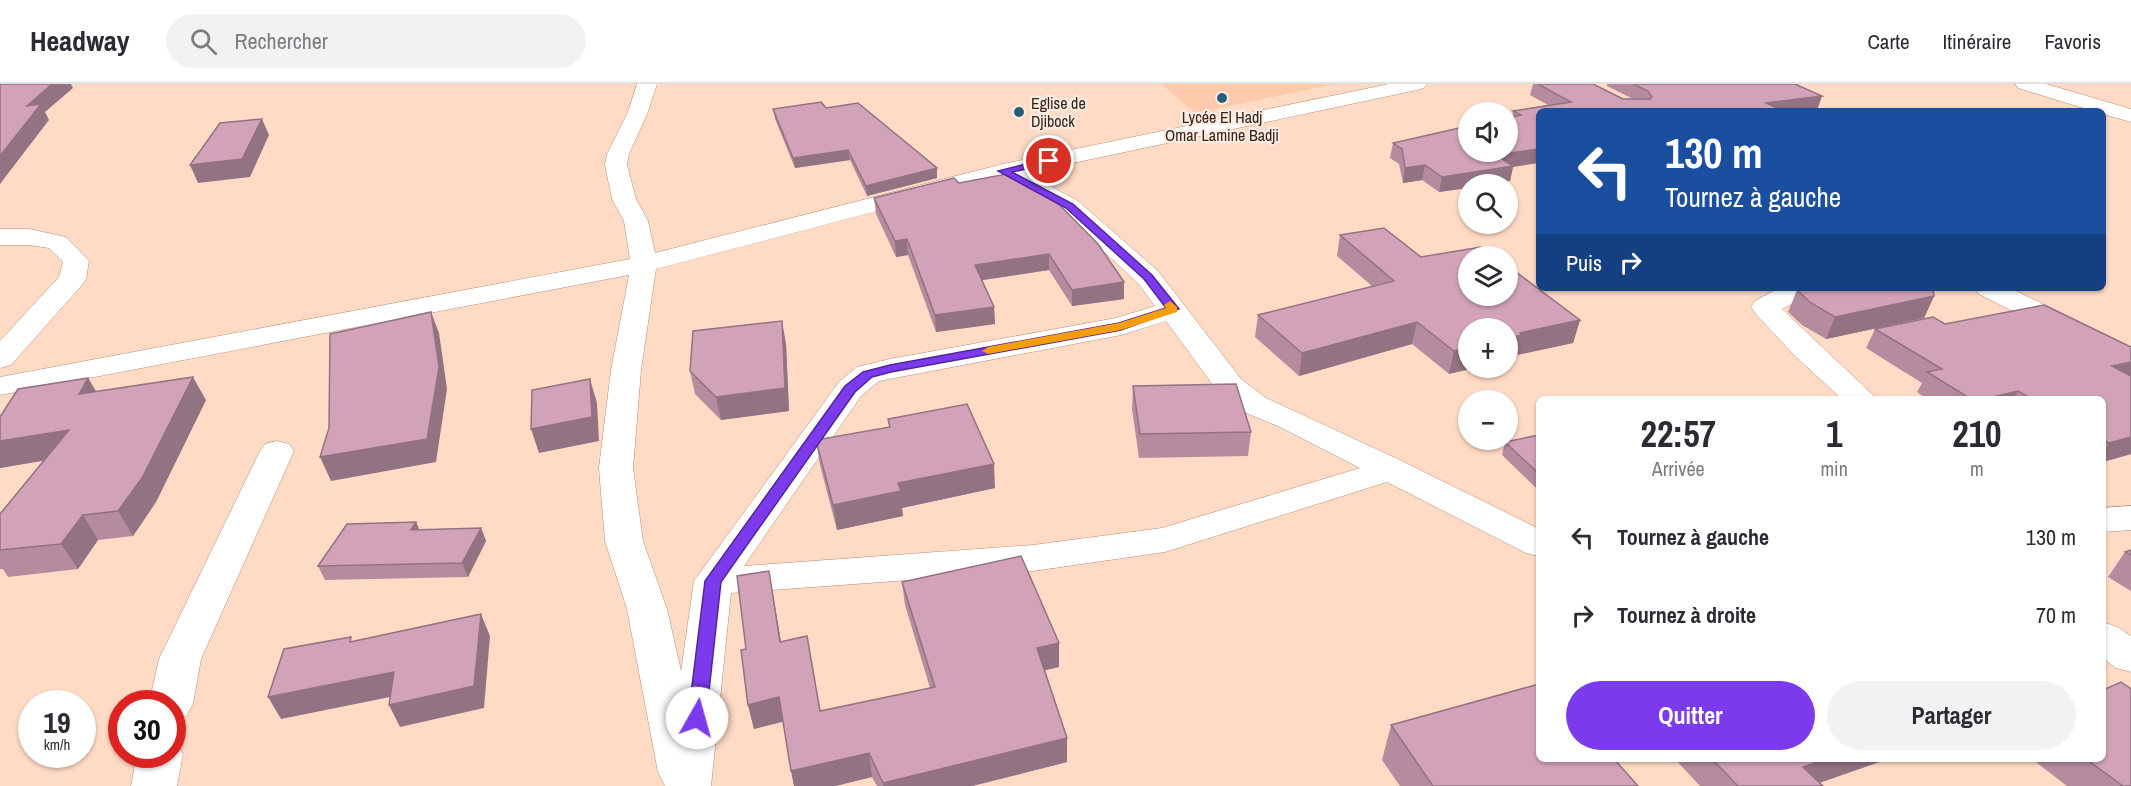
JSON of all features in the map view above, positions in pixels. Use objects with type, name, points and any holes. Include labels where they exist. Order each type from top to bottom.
[{"type":"street","points":[[647,84],[638,112],[618,154],[616,165],[624,199],[636,221],[644,264],[626,370],[616,468],[624,541],[647,609],[684,786]]},
{"type":"street","points":[[0,386],[644,264],[1003,171],[1417,84]]},
{"type":"street","points":[[2025,84],[2104,108]]},
{"type":"street","points":[[2106,108],[2131,116]]},
{"type":"street","points":[[1003,171],[1069,206],[1148,277],[1230,386],[1255,405],[1392,469],[1536,542]]},
{"type":"street","points":[[0,237],[29,237],[57,242],[76,261],[72,279],[0,359]]},
{"type":"street","points":[[1795,291],[1765,308],[1806,350],[1858,396]]},
{"type":"street","points":[[1995,291],[2131,359]]},
{"type":"street","points":[[688,786],[713,581],[850,389],[868,374],[1121,326],[1173,309]]},
{"type":"street","points":[[174,690],[180,659],[277,451]]},
{"type":"street","points":[[713,581],[1093,552],[1165,540],[1392,469]]},
{"type":"street","points":[[2106,520],[2131,518]]},
{"type":"street","points":[[2106,639],[2131,657]]},
{"type":"street","points":[[154,786],[157,768]]},
{"type":"shaded area","name":"Lycée El Hadj Omar Lamine Badji","points":[[1161,84],[1335,84],[1195,113]]},
{"type":"building","points":[[0,84],[52,84],[27,106],[41,104],[0,156]]},
{"type":"building","points":[[1538,84],[1593,84],[1623,99],[1650,99],[1652,97],[1648,91],[1633,84],[1795,84],[1822,96],[1766,103],[1777,108],[1536,108],[1536,149],[1518,152],[1518,116],[1521,115],[1518,110],[1571,102]]},
{"type":"building","points":[[821,102],[826,108],[858,103],[937,168],[866,186],[848,150],[793,158],[773,109]]},
{"type":"building","points":[[262,119],[242,159],[190,165],[220,123]]},
{"type":"building","points":[[1458,128],[1458,162],[1507,162],[1513,166],[1442,177],[1425,165],[1405,168],[1402,149],[1393,143]]},
{"type":"building","points":[[1012,173],[1048,193],[1098,244],[1124,282],[1072,290],[1049,254],[975,265],[994,307],[935,315],[907,239],[895,241],[874,198],[954,178],[959,183]]},
{"type":"building","points":[[1384,228],[1421,257],[1458,251],[1458,306],[1518,306],[1518,274],[1536,287],[1536,291],[1541,291],[1580,320],[1520,333],[1522,335],[1518,336],[1518,318],[1458,318],[1458,350],[1454,351],[1417,322],[1302,353],[1258,315],[1394,281],[1340,235]]},
{"type":"building","points":[[1798,291],[1933,291],[1934,296],[1835,317],[1811,303]]},
{"type":"building","points":[[2044,305],[2131,347],[2131,362],[2112,366],[2131,376],[2131,437],[2109,443],[2106,442],[2106,396],[2027,396],[2018,391],[1997,396],[1966,396],[1927,372],[1942,369],[1875,329],[1933,317],[1945,324]]},
{"type":"building","points":[[431,312],[439,367],[427,439],[320,457],[329,428],[330,334]]},
{"type":"building","points":[[782,321],[785,388],[716,397],[690,371],[693,331]]},
{"type":"building","points":[[193,377],[142,478],[118,511],[83,515],[61,544],[0,550],[0,514],[69,430],[0,441],[0,417],[18,389],[88,378],[79,394]]},
{"type":"building","points":[[590,379],[592,417],[531,429],[532,390]]},
{"type":"building","points":[[1236,384],[1251,432],[1140,434],[1133,386]]},
{"type":"building","points":[[967,404],[994,464],[898,483],[901,491],[833,505],[816,440],[890,427],[888,419]]},
{"type":"building","points":[[1536,436],[1536,471],[1514,450],[1518,450],[1518,439]]},
{"type":"building","points":[[416,522],[411,530],[481,528],[462,563],[318,566],[347,524]]},
{"type":"building","points":[[1021,556],[1059,643],[1037,648],[1067,738],[883,783],[869,753],[791,771],[779,697],[748,705],[741,650],[746,649],[737,576],[769,571],[780,642],[807,636],[820,711],[935,687],[902,582]]},
{"type":"building","points":[[481,614],[474,686],[389,705],[394,672],[268,697],[284,649],[351,637],[350,642]]},
{"type":"building","points":[[2121,682],[2131,689],[2131,786],[2123,786],[2090,762],[2106,762],[2106,689]]},
{"type":"building","points":[[1536,685],[1536,762],[1617,762],[1638,786],[1433,786],[1391,725]]},
{"type":"building","points":[[1715,762],[1818,762],[1803,767],[1823,786],[1738,786]]},
{"type":"slow traffic","points":[[988,351],[1121,326],[1173,309],[1170,305]]},
{"type":"place","name":"Lycée El Hadj Omar Lamine Badji","points":[[1222,98]]},
{"type":"place","name":"Eglise de Djibock","points":[[1019,112]]},
{"type":"route","points":[[697,718],[713,581],[850,389],[868,374],[890,368],[1121,326],[1173,309],[1148,277],[1069,206],[1003,171],[1049,161]]}]
